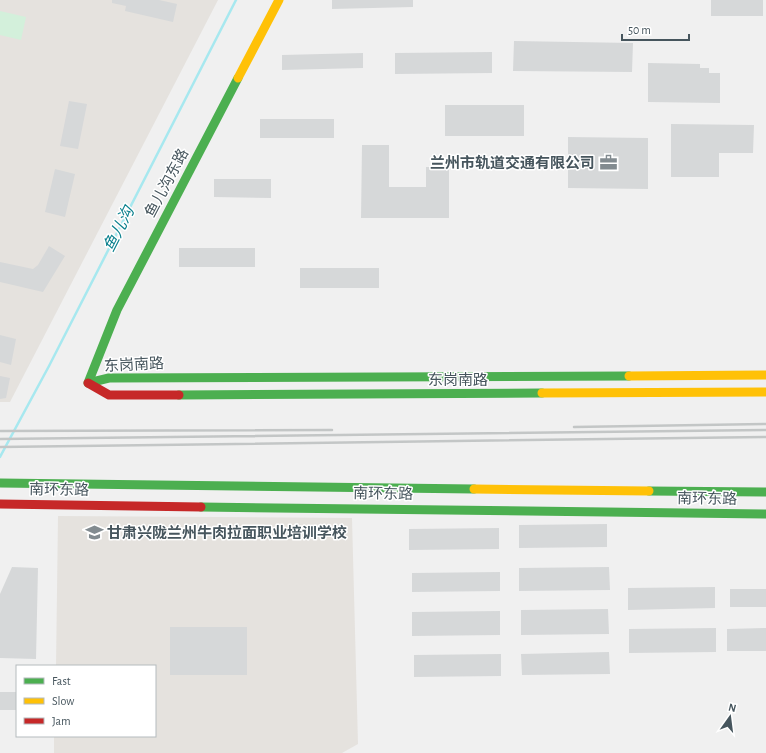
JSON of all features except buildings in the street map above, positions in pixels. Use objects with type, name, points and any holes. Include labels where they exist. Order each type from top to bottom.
[{"type":"main road","name":"鱼儿沟东路","points":[[88,384],[117,310],[279,0]]},
{"type":"main road","name":"东岗南路","points":[[88,384],[109,378],[766,374]]},
{"type":"main road","name":"东岗南路","points":[[88,384],[109,395],[766,392]]},
{"type":"main road","name":"南环东路","points":[[0,483],[617,501],[766,514]]},
{"type":"main road","name":"南环东路","points":[[0,504],[617,501],[766,492]]},
{"type":"shaded area","points":[[0,0],[218,0],[10,402],[0,402]]},
{"type":"shaded area","points":[[58,516],[352,518],[358,744],[342,753],[54,753],[54,737],[156,737],[156,665],[56,665]]},
{"type":"green space","points":[[0,11],[26,17],[21,40],[0,35]]},
{"type":"waterway","name":"鱼儿沟","points":[[0,457],[49,366],[236,0]]},
{"type":"railway","points":[[574,427],[766,424]]},
{"type":"railway","points":[[0,431],[332,430]]},
{"type":"railway","points":[[0,439],[766,430]]},
{"type":"railway","points":[[0,447],[766,437]]},
{"type":"traffic: fast","points":[[88,383],[117,310],[238,78]]},
{"type":"traffic: fast","points":[[88,383],[109,378],[629,376]]},
{"type":"traffic: fast","points":[[179,395],[542,393]]},
{"type":"traffic: fast","points":[[0,483],[474,489]]},
{"type":"traffic: fast","points":[[649,491],[766,492]]},
{"type":"traffic: fast","points":[[201,507],[766,514]]},
{"type":"traffic: slow","points":[[238,78],[279,0]]},
{"type":"traffic: slow","points":[[629,376],[766,375]]},
{"type":"traffic: slow","points":[[542,393],[766,392]]},
{"type":"traffic: slow","points":[[474,489],[649,491]]},
{"type":"traffic: jam","points":[[88,383],[109,395],[179,395]]},
{"type":"traffic: jam","points":[[0,504],[201,507]]},
{"type":"place","name":"兰州市轨道交通有限公司","points":[[608,163]]},
{"type":"place","name":"甘肃兴陇兰州牛肉拉面职业培训学校","points":[[94,533]]}]
